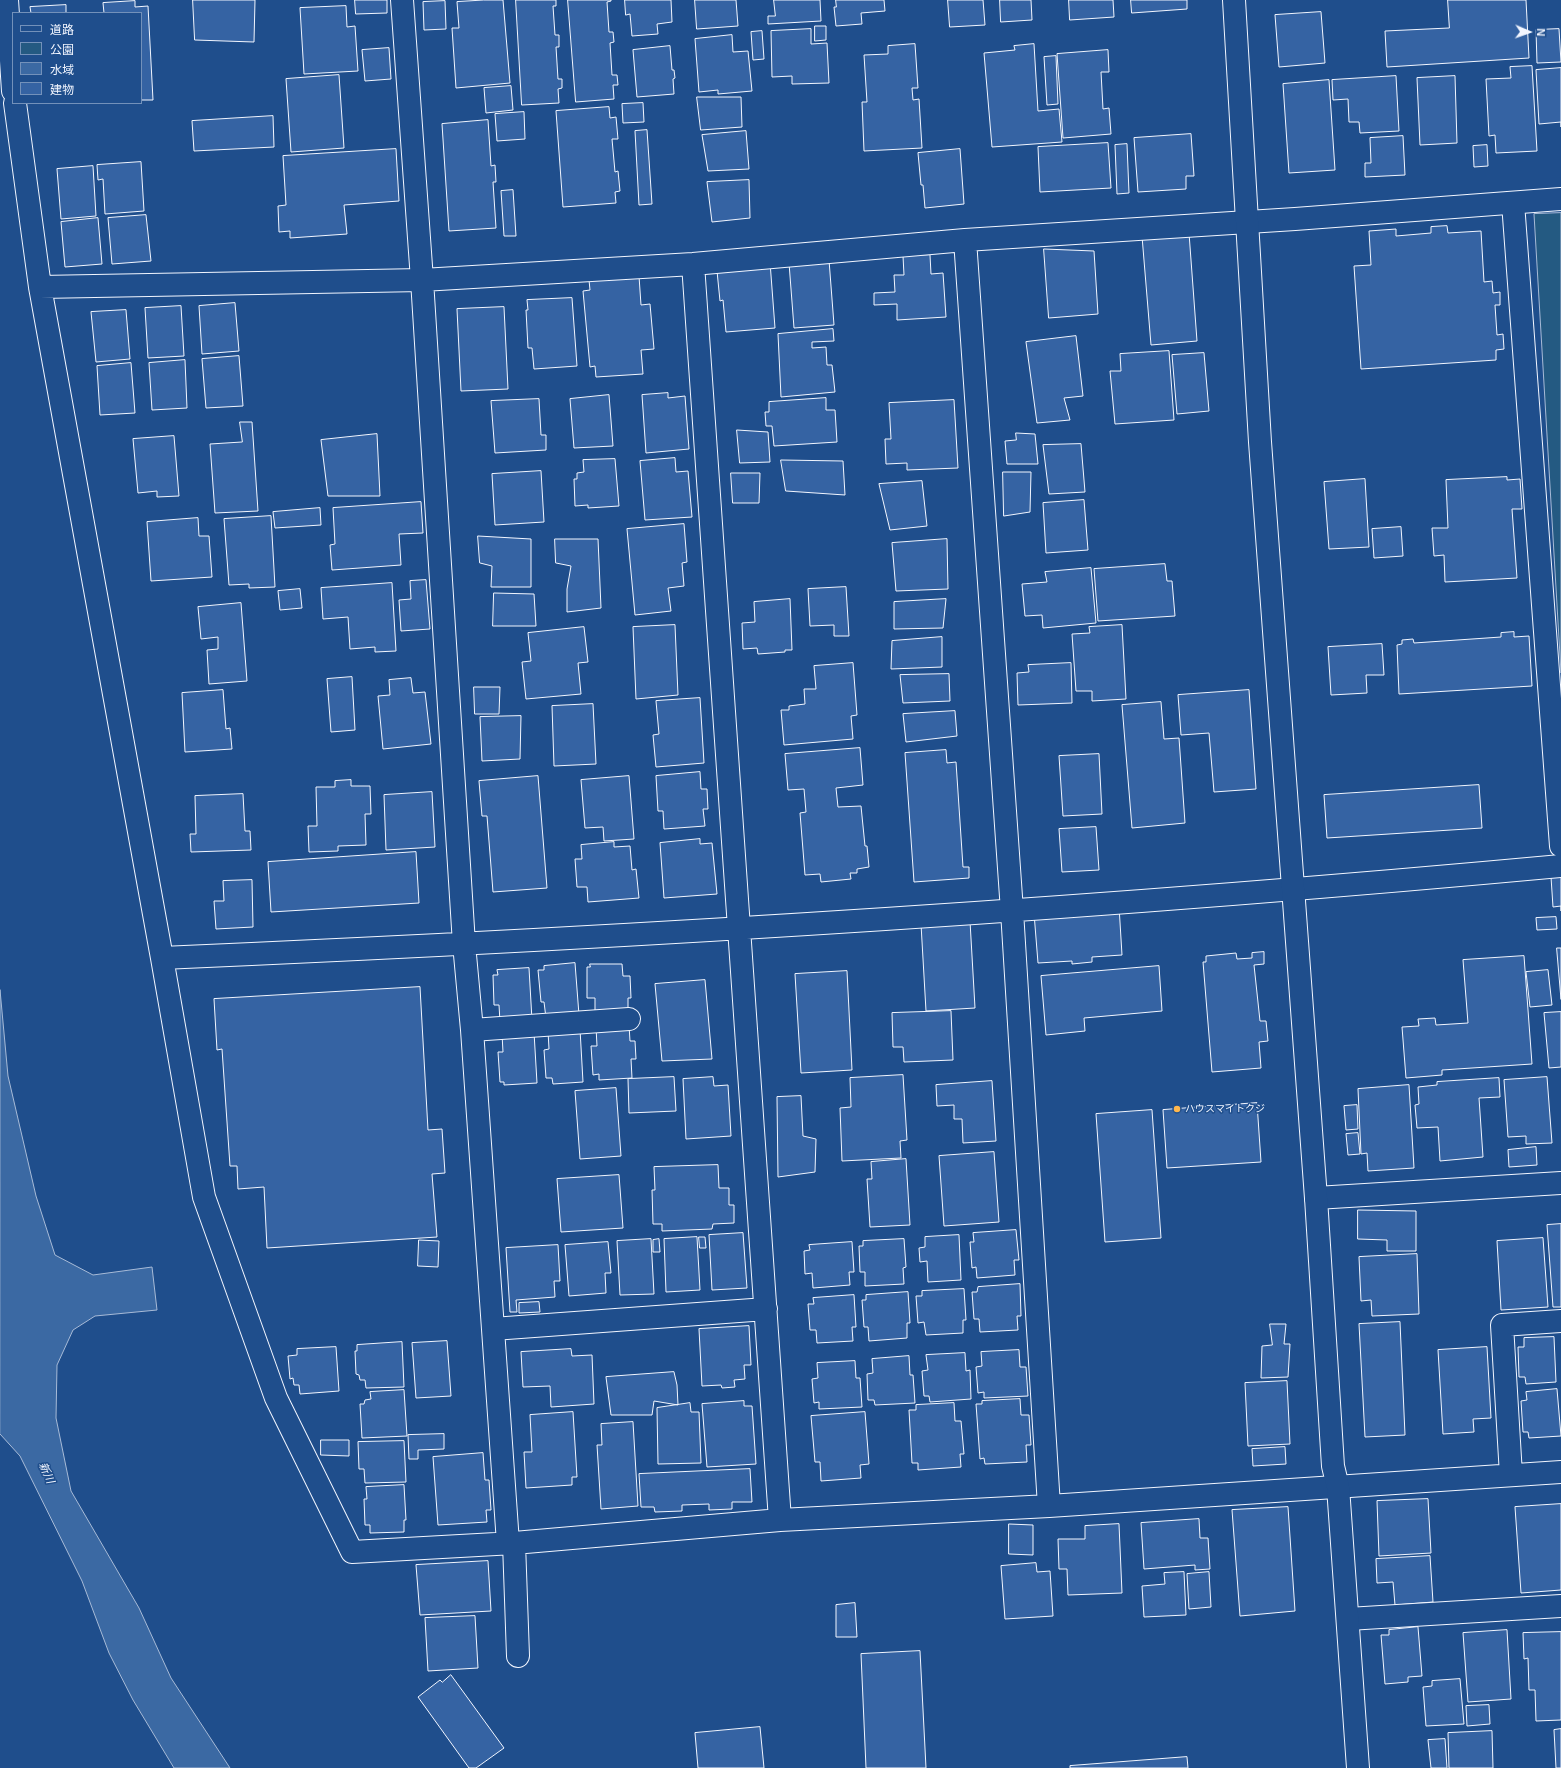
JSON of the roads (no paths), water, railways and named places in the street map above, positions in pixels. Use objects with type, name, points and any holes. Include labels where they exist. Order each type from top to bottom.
[{"type":"street","points":[[7,0],[12,76]]},
{"type":"street","points":[[402,0],[422,280],[464,944],[472,1030],[493,1329],[511,1543],[518,1656]]},
{"type":"street","points":[[1234,0],[1260,442],[1316,1198],[1333,1466],[1338,1487],[1358,1768]]},
{"type":"street","points":[[15,104],[40,286],[204,1197],[276,1398],[352,1552],[511,1543],[780,1520],[1049,1506],[1561,1472]]},
{"type":"street","points":[[40,286],[422,280],[694,264],[965,240],[1246,222],[1561,199]]},
{"type":"street","points":[[1513,203],[1561,846]]},
{"type":"street","points":[[965,240],[1012,911],[1049,1506]]},
{"type":"street","points":[[694,264],[780,1520]]},
{"type":"street","points":[[162,958],[740,929],[1293,890],[1561,866]]},
{"type":"street","points":[[472,1030],[629,1019]]},
{"type":"street","points":[[1316,1198],[1561,1183]]},
{"type":"street","points":[[493,1329],[766,1309]]},
{"type":"street","points":[[1510,1475],[1502,1325],[1561,1321]]},
{"type":"street","points":[[1348,1619],[1561,1606]]},
{"type":"water","name":"新川","points":[[0,990],[8,1076],[36,1196],[55,1255],[93,1275],[152,1267],[157,1310],[95,1316],[73,1330],[57,1365],[56,1418],[71,1491],[139,1608],[171,1678],[230,1768],[174,1768],[133,1700],[109,1653],[82,1581],[20,1456],[0,1434]]},
{"type":"place","name":"ハウスマイトクジ","points":[[1177,1109]]}]
